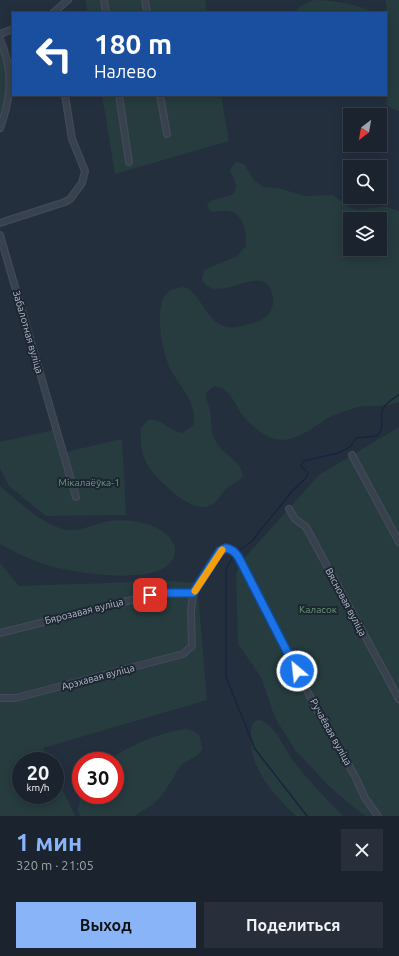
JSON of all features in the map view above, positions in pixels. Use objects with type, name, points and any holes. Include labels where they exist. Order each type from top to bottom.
[{"type":"street","points":[[54,12],[68,0]]},
{"type":"street","points":[[104,0],[106,12]]},
{"type":"street","points":[[145,0],[147,12]]},
{"type":"street","points":[[0,34],[12,29]]},
{"type":"street","points":[[0,39],[7,58],[10,73],[4,114],[0,128]]},
{"type":"street","points":[[0,223],[55,206],[70,199],[82,183],[85,171],[72,139],[64,96]]},
{"type":"street","points":[[119,96],[129,162]]},
{"type":"street","points":[[160,96],[167,134]]},
{"type":"street","name":"Забалотная вуліца","points":[[0,235],[76,496]]},
{"type":"street","points":[[352,455],[399,542]]},
{"type":"street","name":"Вясновая вуліца","points":[[289,509],[295,519],[306,527],[399,699]]},
{"type":"street","name":"Ручаёвая вуліца","points":[[193,593],[220,551],[226,548],[235,552],[317,710],[355,776],[365,798],[378,816]]},
{"type":"street","name":"Бярозавая вуліца","points":[[0,633],[159,593],[193,593]]},
{"type":"street","name":"Арэхавая вуліца","points":[[0,698],[16,698],[179,656],[187,652],[192,646],[191,611],[193,593]]},
{"type":"green space","points":[[85,0],[205,0],[207,12],[88,12]]},
{"type":"green space","points":[[314,0],[329,1],[374,12],[296,12],[300,6]]},
{"type":"green space","points":[[385,0],[399,0],[399,111],[392,109],[386,100],[387,12],[385,12],[387,7]]},
{"type":"green space","points":[[0,45],[6,74],[6,91],[0,120]]},
{"type":"green space","points":[[102,96],[221,96],[229,141],[115,174]]},
{"type":"green space","points":[[236,162],[244,164],[254,180],[263,187],[278,188],[305,196],[333,195],[343,202],[343,204],[357,210],[385,206],[399,211],[399,402],[388,405],[354,408],[328,418],[299,436],[284,440],[267,436],[257,430],[244,417],[232,397],[224,389],[213,387],[206,393],[206,398],[210,411],[213,434],[219,446],[239,466],[243,476],[228,487],[215,503],[209,506],[201,507],[193,505],[174,493],[165,486],[151,470],[142,451],[141,428],[148,420],[157,421],[177,432],[182,433],[193,426],[193,409],[187,394],[169,366],[161,338],[160,316],[162,301],[170,290],[183,287],[189,289],[216,322],[223,326],[242,326],[259,321],[268,315],[271,309],[273,299],[269,286],[262,281],[252,281],[218,289],[209,287],[202,279],[204,270],[237,256],[246,246],[244,225],[238,216],[229,211],[210,211],[207,205],[214,200],[233,194],[236,185],[230,170]]},
{"type":"green space","name":"Каласок","points":[[399,427],[399,816],[366,816],[330,787],[296,751],[275,718],[261,677],[238,644],[236,574],[241,562],[319,475]]},
{"type":"green space","name":"Мікалаёўка-1","points":[[53,430],[62,453],[122,439],[126,515],[46,516],[9,486],[0,468],[0,442]]},
{"type":"green space","points":[[0,486],[41,519],[59,528],[77,530],[104,522],[119,520],[144,523],[159,529],[170,538],[174,544],[175,548],[171,562],[160,570],[142,575],[121,576],[59,568],[47,565],[17,553],[0,544]]},
{"type":"green space","points":[[0,563],[19,586],[166,581],[197,583],[207,700],[43,748],[45,752],[12,752],[12,804],[64,804],[64,793],[75,816],[0,816]]},
{"type":"green space","points":[[260,720],[271,727],[291,758],[318,790],[343,816],[296,816],[277,797],[262,776],[252,752],[252,725],[255,721]]},
{"type":"green space","points":[[185,729],[194,731],[200,736],[202,749],[199,754],[181,765],[163,794],[152,805],[134,816],[80,816],[78,809],[79,804],[124,804],[124,752],[122,752],[145,740]]},
{"type":"waterway","points":[[237,552],[252,541],[293,490],[306,478],[308,473],[301,466],[304,461],[338,453],[350,447],[356,438],[377,436],[381,431],[381,417],[384,407],[389,401],[399,395]]},
{"type":"waterway","points":[[234,554],[226,569],[226,677],[255,749],[307,816]]},
{"type":"slow traffic","points":[[195,591],[212,562],[222,550]]},
{"type":"route","points":[[150,595],[159,593],[193,593],[220,551],[223,548],[231,549],[237,554],[297,671]]}]
